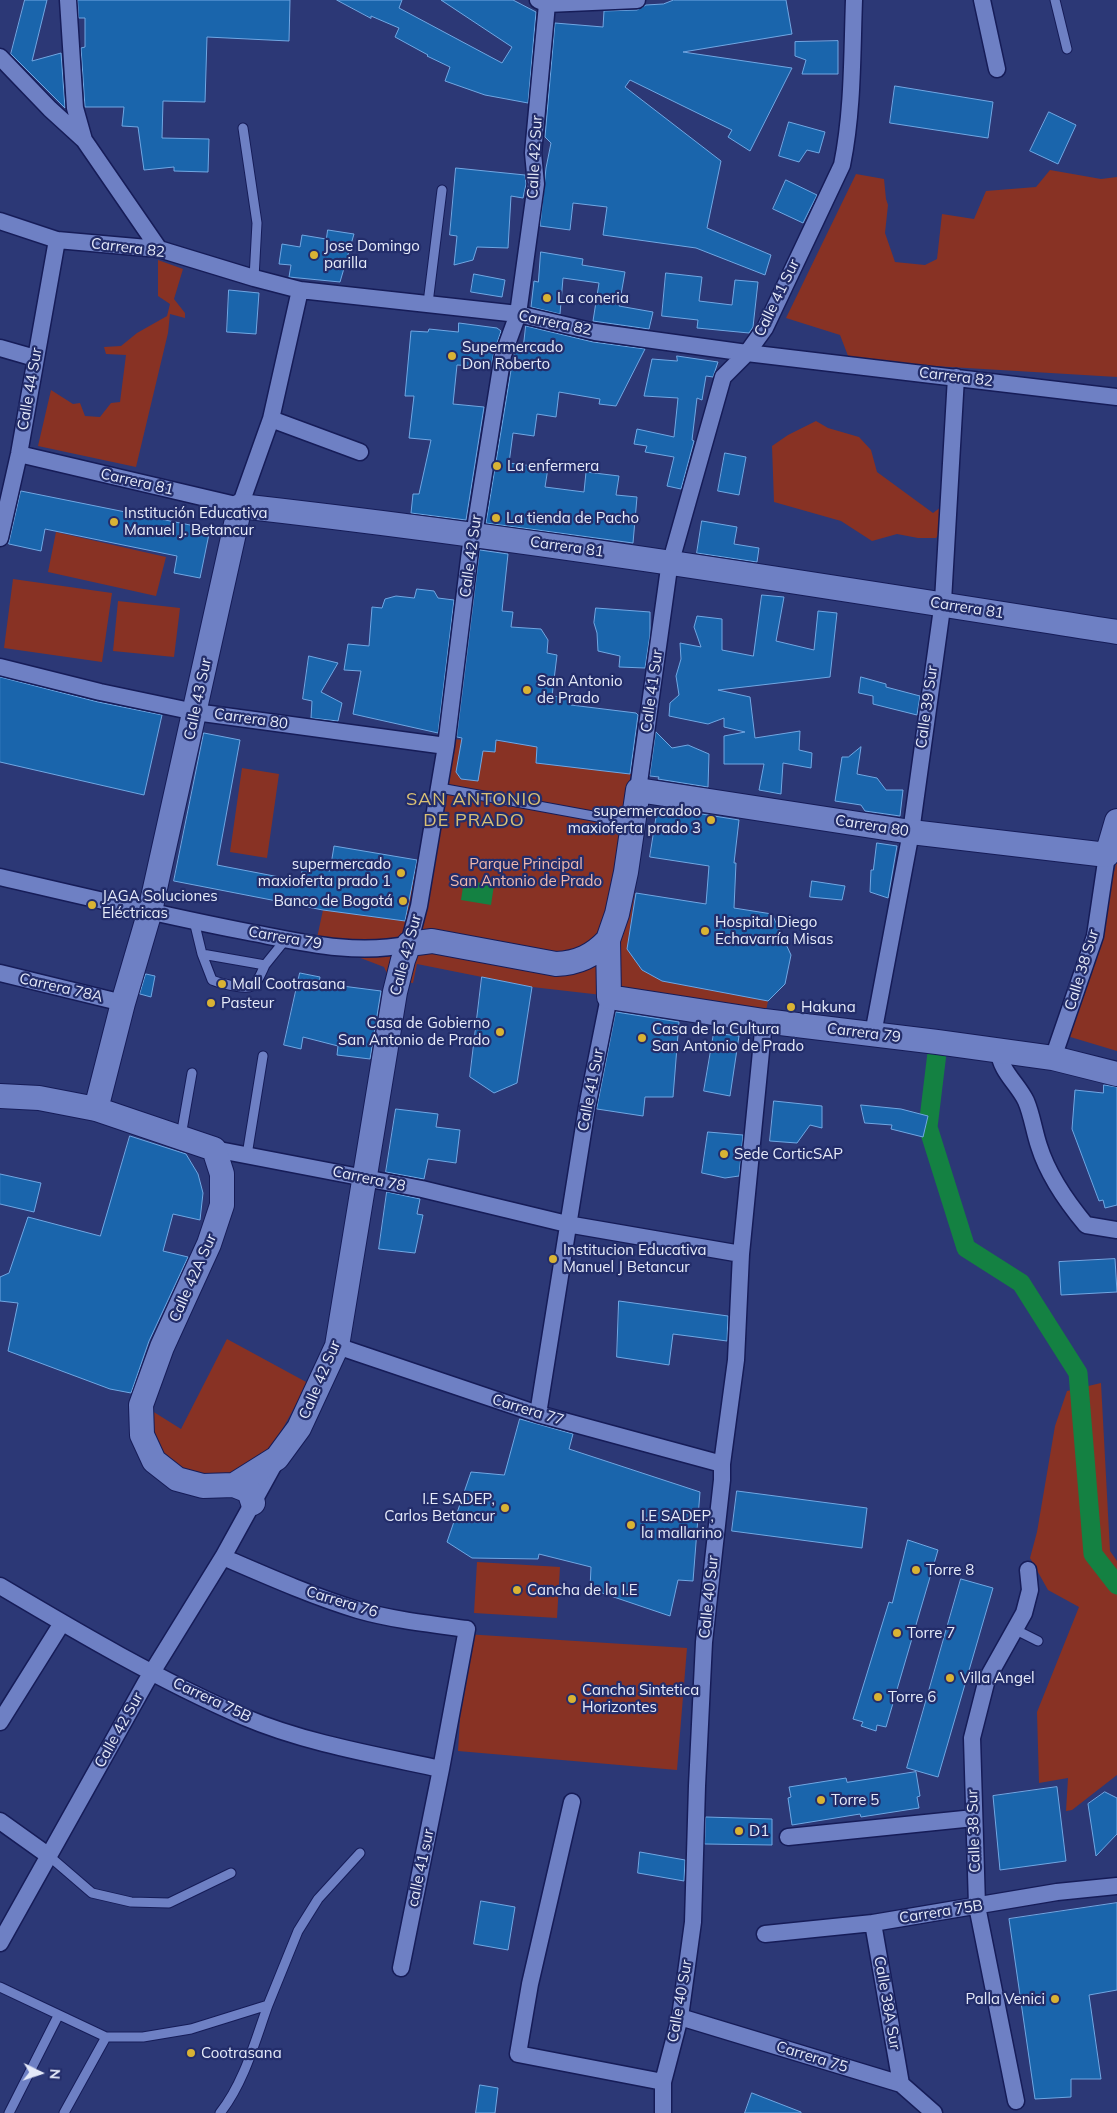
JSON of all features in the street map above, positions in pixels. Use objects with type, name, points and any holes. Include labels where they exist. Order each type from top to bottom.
[{"type":"main road","name":"Carrera 81","points":[[240,506],[473,534],[671,562],[1117,632]]},
{"type":"main road","name":"Calle 43 Sur","points":[[96,1109],[122,1003],[150,911],[240,506]]},
{"type":"main road","name":"Calle 41 Sur","points":[[609,990],[608,940],[619,906],[638,790]]},
{"type":"main road","name":"Carrera 80","points":[[638,790],[911,832],[1107,855]]},
{"type":"main road","name":"Calle 38 Sur","points":[[1107,855],[1117,821]]},
{"type":"main road","name":"Carrera 79","points":[[409,944],[432,941],[556,964],[572,963],[587,957],[608,940]]},
{"type":"main road","name":"Calle 42 Sur","points":[[277,1458],[300,1428],[337,1346],[366,1177],[393,1001],[409,944]]},
{"type":"main road","name":"Carrera 79","points":[[572,963],[593,973],[609,990],[764,1021],[1054,1058],[1117,1074]]},
{"type":"main road","name":"Carrera 78","points":[[0,1096],[39,1098],[96,1109],[181,1136],[214,1149]]},
{"type":"main road","name":"Calle 42A Sur","points":[[214,1149],[222,1174],[222,1205],[209,1244],[162,1346],[141,1405],[142,1435],[154,1461],[177,1480],[203,1486],[234,1485]]},
{"type":"main road","points":[[234,1485],[277,1458]]},
{"type":"main road","points":[[234,1485],[249,1491],[253,1503]]},
{"type":"street","points":[[68,0],[75,108],[84,140]]},
{"type":"street","points":[[544,1],[637,0]]},
{"type":"street","name":"Calle 41 Sur","points":[[638,790],[671,562],[723,377],[748,353],[764,328],[842,165],[850,106],[854,0]]},
{"type":"street","points":[[982,0],[997,69]]},
{"type":"street","name":"Calle 42 Sur","points":[[409,944],[419,906],[440,788],[473,534],[503,355],[518,314],[536,184],[533,152],[544,1]]},
{"type":"street","points":[[0,57],[50,109],[84,140],[159,250]]},
{"type":"street","name":"Carrera 82","points":[[0,222],[57,240],[159,250],[300,290],[518,314],[595,332],[748,353],[1117,398]]},
{"type":"street","name":"Calle 44 Sur","points":[[0,538],[19,454],[57,240]]},
{"type":"street","name":"Calle 43 Sur","points":[[240,506],[271,419],[300,290]]},
{"type":"street","points":[[0,348],[35,358]]},
{"type":"street","name":"Calle 39 Sur","points":[[873,1034],[911,832],[942,604],[956,377]]},
{"type":"street","points":[[271,419],[360,452]]},
{"type":"street","name":"Carrera 81","points":[[19,454],[240,506]]},
{"type":"street","name":"Carrera 80","points":[[0,667],[100,692],[195,712],[446,746]]},
{"type":"street","name":"Calle 38 Sur","points":[[1054,1058],[1095,936],[1107,855]]},
{"type":"street","name":"Carrera 79","points":[[0,877],[194,921],[286,939],[369,950],[409,944]]},
{"type":"street","name":"Carrera 78A","points":[[0,973],[122,1003]]},
{"type":"street","name":"Calle 41 Sur","points":[[538,1414],[586,1107],[609,990]]},
{"type":"street","name":"Calle 40 Sur","points":[[663,2113],[663,2082],[680,2017],[693,1922],[704,1642],[722,1480],[722,1464],[736,1360],[741,1254],[764,1021]]},
{"type":"street","points":[[999,1051],[1000,1061],[1026,1101],[1039,1148],[1057,1186],[1086,1225],[1117,1230]]},
{"type":"street","name":"Carrera 78","points":[[214,1149],[366,1177],[567,1224],[741,1254]]},
{"type":"street","name":"Carrera 77","points":[[337,1346],[538,1414],[722,1464]]},
{"type":"street","name":"Calle 42 Sur","points":[[0,1943],[152,1672],[223,1557],[277,1458]]},
{"type":"street","name":"Carrera 76","points":[[223,1557],[292,1587],[359,1610],[467,1629]]},
{"type":"street","name":"Calle 38 Sur","points":[[1016,2101],[977,1906],[972,1738],[987,1679],[1024,1613],[1030,1590],[1028,1570]]},
{"type":"street","name":"Carrera 75B","points":[[0,1586],[62,1623],[152,1672],[254,1720],[325,1744],[441,1769]]},
{"type":"street","points":[[0,1722],[62,1623]]},
{"type":"street","name":"calle 41 sur","points":[[401,1968],[467,1629]]},
{"type":"street","points":[[572,1802],[530,1984],[518,2054],[663,2082]]},
{"type":"street","points":[[788,1837],[974,1818]]},
{"type":"street","points":[[0,1821],[48,1856]]},
{"type":"street","name":"Carrera 75B","points":[[765,1934],[873,1923],[1057,1892],[1117,1886]]},
{"type":"street","name":"Calle 38A Sur","points":[[873,1923],[901,2084]]},
{"type":"street","name":"Carrera 75","points":[[680,2017],[901,2084],[934,2113]]},
{"type":"lane","points":[[1055,0],[1067,49]]},
{"type":"lane","points":[[243,128],[257,224],[254,278]]},
{"type":"lane","points":[[428,303],[442,190]]},
{"type":"lane","points":[[440,788],[633,824]]},
{"type":"lane","points":[[194,921],[202,954],[212,980],[245,988],[251,987],[256,983],[265,965],[286,939]]},
{"type":"lane","points":[[202,954],[265,965]]},
{"type":"lane","points":[[247,1155],[263,1056]]},
{"type":"lane","points":[[181,1136],[192,1073]]},
{"type":"lane","points":[[1014,1630],[1038,1641]]},
{"type":"lane","points":[[220,2113],[227,2104],[243,2070],[298,1931],[318,1899],[360,1854]]},
{"type":"lane","points":[[48,1856],[92,1893],[131,1902],[169,1903],[231,1873]]},
{"type":"lane","points":[[0,1988],[106,2037],[144,2037],[191,2029],[268,2005]]},
{"type":"lane","points":[[8,2113],[58,2016]]},
{"type":"lane","points":[[64,2113],[106,2037]]},
{"type":"green space","points":[[1050,170],[1101,179],[1117,177],[1117,377],[850,361],[840,335],[786,318],[856,174],[884,179],[888,205],[885,233],[895,262],[925,265],[937,259],[942,214],[974,219],[986,191],[1036,187]]},
{"type":"green space","points":[[158,260],[183,269],[174,299],[185,313],[185,318],[170,314],[168,333],[136,467],[38,446],[51,390],[73,404],[80,403],[85,416],[100,417],[111,403],[120,402],[126,355],[106,354],[104,347],[121,346],[137,333],[167,316],[170,304],[158,296]]},
{"type":"green space","points":[[816,421],[828,428],[859,437],[871,450],[877,472],[933,513],[945,504],[947,525],[936,538],[918,538],[897,534],[872,541],[841,521],[774,502],[772,446],[788,435]]},
{"type":"green space","points":[[56,532],[166,557],[156,596],[48,572]]},
{"type":"green space","points":[[13,579],[112,593],[102,662],[4,648]]},
{"type":"green space","points":[[118,601],[180,608],[174,657],[113,651]]},
{"type":"green space","name":"Parque Principal San Antonio de Prado","points":[[454,739],[492,743],[499,741],[537,747],[536,763],[640,775],[647,804],[627,949],[642,970],[662,981],[768,1001],[764,1021],[602,995],[532,987],[417,964],[413,983],[390,980],[384,967],[345,952],[315,947],[323,910],[405,921],[439,753]]},
{"type":"green space","points":[[242,768],[279,774],[267,858],[230,852]]},
{"type":"green space","points":[[1117,861],[1117,1051],[1067,1036]]},
{"type":"green space","points":[[227,1339],[308,1383],[269,1453],[245,1468],[216,1478],[177,1467],[161,1455],[152,1436],[149,1409],[181,1429]]},
{"type":"green space","points":[[1101,1383],[1110,1551],[1117,1561],[1117,1775],[1072,1810],[1066,1811],[1068,1778],[1039,1783],[1037,1712],[1079,1607],[1048,1590],[1030,1558],[1037,1532],[1055,1426],[1067,1391]]},
{"type":"green space","name":"Cancha de la I.E","points":[[477,1562],[560,1567],[557,1618],[474,1613]]},
{"type":"green space","name":"Cancha Sintetica Horizontes","points":[[465,1634],[687,1648],[677,1770],[458,1751]]},
{"type":"shaded area","points":[[464,880],[494,885],[491,905],[461,900]]},
{"type":"building","points":[[25,0],[47,0],[32,61],[61,53],[65,108],[11,54]]},
{"type":"building","points":[[78,0],[290,0],[289,41],[207,37],[205,102],[163,101],[162,138],[209,139],[208,172],[174,171],[174,167],[144,170],[138,127],[122,126],[124,107],[85,107],[81,48],[85,47],[85,18],[79,18]]},
{"type":"building","points":[[337,0],[402,0],[399,8],[502,63],[512,47],[441,0],[513,0],[536,12],[528,103],[485,95],[445,81],[450,67],[395,37],[399,28],[371,16],[371,18]]},
{"type":"building","points":[[674,0],[786,0],[792,34],[683,52],[792,68],[750,151],[728,137],[732,130],[630,80],[625,87],[721,161],[707,228],[771,255],[765,275],[696,248],[603,235],[607,207],[573,203],[570,230],[540,226],[546,168],[551,143],[545,137],[555,23],[603,27],[604,11],[637,10],[646,5],[663,4]]},
{"type":"building","points":[[838,41],[838,74],[802,74],[806,60],[795,56],[795,42]]},
{"type":"building","points":[[895,86],[993,102],[988,138],[890,123]]},
{"type":"building","points":[[1049,112],[1076,125],[1058,164],[1030,151]]},
{"type":"building","points":[[789,122],[825,132],[819,153],[807,150],[799,162],[779,156]]},
{"type":"building","points":[[456,168],[525,175],[526,184],[523,198],[511,196],[508,248],[477,247],[473,260],[454,265],[457,236],[450,235]]},
{"type":"building","points":[[786,180],[817,195],[803,223],[773,209]]},
{"type":"building","name":"Jose Domingo parilla","points":[[328,230],[354,234],[340,282],[289,277],[291,265],[279,264],[282,244],[300,247],[302,235],[326,239]]},
{"type":"building","points":[[541,252],[583,259],[582,265],[625,272],[619,306],[653,312],[649,329],[593,321],[599,283],[563,278],[560,314],[531,307],[534,281],[538,282]]},
{"type":"building","points":[[666,273],[702,277],[699,301],[732,305],[735,280],[758,282],[753,327],[749,333],[697,328],[698,320],[662,316]]},
{"type":"building","points":[[474,274],[505,280],[502,297],[471,292]]},
{"type":"building","points":[[229,290],[259,293],[256,334],[227,332]]},
{"type":"building","points":[[459,323],[497,328],[501,331],[491,367],[457,365],[453,404],[484,407],[466,520],[411,513],[413,494],[419,494],[431,440],[409,438],[414,396],[405,396],[411,331],[428,332],[429,329],[458,332]]},
{"type":"building","points":[[526,326],[593,342],[645,349],[616,406],[599,404],[600,399],[559,392],[556,417],[537,414],[534,436],[513,433],[509,463],[548,468],[545,487],[584,492],[586,472],[619,476],[616,495],[637,497],[633,543],[486,523],[513,358],[517,346],[523,346]]},
{"type":"building","points":[[677,356],[718,362],[713,377],[706,376],[702,400],[697,398],[692,440],[694,441],[681,489],[667,486],[674,457],[645,452],[647,446],[634,444],[637,429],[674,437],[678,398],[644,396],[652,359],[677,361]]},
{"type":"building","points":[[725,453],[746,457],[739,495],[718,491]]},
{"type":"building","points":[[21,491],[210,529],[200,578],[174,573],[177,556],[45,529],[41,551],[9,544]]},
{"type":"building","points":[[702,521],[737,527],[734,544],[759,548],[757,562],[697,553]]},
{"type":"building","points":[[480,550],[508,554],[502,611],[513,612],[511,627],[541,629],[548,640],[547,653],[557,655],[552,696],[572,698],[571,705],[636,713],[638,715],[630,774],[536,763],[537,747],[496,740],[495,752],[483,751],[478,781],[461,779],[456,772],[462,738],[457,737]]},
{"type":"building","points":[[417,589],[434,591],[438,598],[454,600],[438,733],[353,714],[361,671],[344,670],[348,644],[369,646],[372,607],[382,608],[385,599],[396,596],[414,598]]},
{"type":"building","points":[[762,595],[784,597],[776,641],[814,650],[818,611],[837,613],[830,677],[718,690],[750,697],[755,738],[800,731],[799,750],[812,753],[811,768],[783,763],[781,794],[759,790],[764,764],[724,764],[724,736],[745,732],[724,727],[724,718],[708,724],[669,716],[670,703],[679,695],[676,676],[681,659],[680,643],[701,647],[694,627],[697,616],[722,619],[722,650],[753,656]]},
{"type":"building","points":[[596,608],[650,612],[650,635],[645,668],[619,667],[620,656],[598,651],[597,633],[594,623]]},
{"type":"building","points":[[309,656],[338,663],[321,692],[342,703],[338,721],[311,718],[312,701],[303,699]]},
{"type":"building","points":[[0,677],[98,702],[162,715],[144,795],[0,762]]},
{"type":"building","points":[[861,677],[886,684],[886,687],[920,696],[917,715],[873,704],[873,696],[859,693]]},
{"type":"building","points":[[656,732],[672,748],[688,745],[709,754],[708,787],[650,776]]},
{"type":"building","points":[[204,733],[240,740],[217,865],[300,881],[303,866],[330,871],[334,846],[417,860],[405,921],[323,910],[174,881]]},
{"type":"building","points":[[861,747],[857,774],[877,778],[886,790],[903,790],[900,816],[865,811],[861,805],[835,801],[842,757],[848,757]]},
{"type":"building","name":"Hospital Diego Echavarría Misas","points":[[658,807],[739,820],[734,863],[736,863],[734,908],[772,914],[791,955],[785,984],[768,1001],[662,981],[642,970],[627,949],[636,893],[706,904],[709,866],[650,857]]},
{"type":"building","points":[[877,843],[897,846],[888,898],[870,892],[871,870],[873,870]]},
{"type":"building","points":[[812,881],[845,886],[842,900],[810,897]]},
{"type":"building","points":[[300,973],[320,977],[319,983],[381,991],[370,1059],[337,1055],[338,1046],[303,1037],[301,1049],[284,1045]]},
{"type":"building","points":[[146,974],[155,976],[151,997],[140,994]]},
{"type":"building","name":"Casa de Gobierno San Antonio de Prado","points":[[482,977],[532,987],[517,1083],[494,1093],[470,1077]]},
{"type":"building","name":"Casa de la Cultura San Antonio de Prado","points":[[616,1012],[679,1022],[673,1097],[645,1097],[643,1116],[597,1109]]},
{"type":"building","points":[[714,1033],[739,1036],[730,1096],[704,1091]]},
{"type":"building","points":[[1104,1085],[1117,1087],[1117,1205],[1105,1208],[1103,1200],[1099,1201],[1072,1129],[1075,1090],[1103,1093]]},
{"type":"building","points":[[774,1101],[822,1106],[822,1128],[810,1125],[797,1143],[770,1141]]},
{"type":"building","points":[[861,1105],[901,1109],[928,1116],[923,1137],[891,1129],[892,1125],[865,1123]]},
{"type":"building","points":[[396,1109],[438,1114],[436,1127],[460,1130],[456,1163],[428,1159],[424,1179],[386,1172]]},
{"type":"building","name":"Sede CorticSAP","points":[[708,1132],[743,1135],[739,1176],[725,1178],[702,1173]]},
{"type":"building","points":[[130,1136],[186,1154],[198,1174],[203,1193],[200,1220],[173,1214],[163,1251],[188,1257],[149,1341],[131,1393],[110,1389],[8,1351],[18,1303],[0,1301],[0,1277],[9,1273],[28,1217],[100,1236]]},
{"type":"building","points":[[0,1174],[41,1183],[34,1212],[0,1204]]},
{"type":"building","points":[[387,1192],[420,1199],[417,1214],[423,1215],[415,1253],[379,1249]]},
{"type":"building","points":[[1115,1259],[1117,1292],[1061,1295],[1059,1262]]},
{"type":"building","points":[[619,1301],[728,1316],[727,1341],[673,1334],[669,1365],[617,1357]]},
{"type":"building","points":[[520,1419],[573,1434],[569,1449],[700,1492],[693,1581],[678,1580],[670,1616],[590,1589],[591,1567],[539,1554],[538,1559],[472,1558],[447,1542],[471,1472],[504,1475]]},
{"type":"building","points":[[737,1491],[867,1508],[862,1548],[732,1531]]},
{"type":"building","points":[[908,1540],[938,1550],[886,1727],[877,1725],[876,1731],[861,1726],[863,1722],[853,1719],[889,1602],[892,1603]]},
{"type":"building","name":"Villa Angel","points":[[961,1579],[993,1588],[938,1777],[907,1768]]},
{"type":"building","points":[[916,1772],[920,1796],[917,1797],[919,1808],[861,1817],[860,1814],[792,1825],[788,1798],[791,1797],[789,1787],[846,1778],[847,1782]]},
{"type":"building","points":[[1057,1787],[1066,1861],[1000,1870],[993,1796]]},
{"type":"building","points":[[1105,1792],[1117,1798],[1117,1834],[1096,1856],[1088,1804]]},
{"type":"building","name":"D1","points":[[706,1817],[772,1819],[772,1845],[705,1844]]},
{"type":"building","points":[[640,1852],[685,1860],[684,1881],[638,1873]]},
{"type":"building","points":[[481,1901],[515,1907],[508,1950],[474,1944]]},
{"type":"building","name":"Palla Venici","points":[[1117,1903],[1117,1990],[1089,1995],[1101,2079],[1071,2079],[1071,2097],[1035,2099],[1009,1919]]},
{"type":"building","points":[[480,2085],[498,2088],[495,2113],[476,2113]]},
{"type":"building","points":[[752,2093],[801,2112],[801,2113],[745,2113]]},
{"type":"waterway","points":[[937,1053],[928,1127],[966,1248],[1021,1283],[1078,1373],[1093,1554],[1117,1585]]},
{"type":"place","name":"Jose Domingo parilla","points":[[314,255]]},
{"type":"place","name":"La coneria","points":[[547,298]]},
{"type":"place","name":"Supermercado Don Roberto","points":[[452,356]]},
{"type":"place","name":"La enfermera","points":[[497,466]]},
{"type":"place","name":"La tienda de Pacho","points":[[496,518]]},
{"type":"place","name":"Institución Educativa Manuel J. Betancur","points":[[114,522]]},
{"type":"place","name":"San Antonio de Prado","points":[[527,690]]},
{"type":"place","name":"supermercadoo maxioferta prado 3","points":[[711,820]]},
{"type":"place","name":"supermercado maxioferta prado 1","points":[[401,873]]},
{"type":"place","name":"Banco de Bogotá","points":[[403,901]]},
{"type":"place","name":"JAGA Soluciones Eléctricas","points":[[92,905]]},
{"type":"place","name":"Hospital Diego Echavarría Misas","points":[[705,931]]},
{"type":"place","name":"Mall Cootrasana","points":[[222,984]]},
{"type":"place","name":"Pasteur","points":[[211,1003]]},
{"type":"place","name":"Hakuna","points":[[791,1007]]},
{"type":"place","name":"Casa de Gobierno San Antonio de Prado","points":[[500,1032]]},
{"type":"place","name":"Casa de la Cultura San Antonio de Prado","points":[[642,1038]]},
{"type":"place","name":"Sede CorticSAP","points":[[724,1154]]},
{"type":"place","name":"Institucion Educativa Manuel J Betancur","points":[[553,1259]]},
{"type":"place","name":"I.E SADEP, Carlos Betancur","points":[[505,1508]]},
{"type":"place","name":"I.E SADEP, la mallarino","points":[[631,1525]]},
{"type":"place","name":"Torre 8","points":[[916,1570]]},
{"type":"place","name":"Cancha de la I.E","points":[[517,1590]]},
{"type":"place","name":"Torre 7","points":[[897,1633]]},
{"type":"place","name":"Villa Angel","points":[[950,1678]]},
{"type":"place","name":"Torre 6","points":[[878,1697]]},
{"type":"place","name":"Cancha Sintetica Horizontes","points":[[572,1699]]},
{"type":"place","name":"Torre 5","points":[[821,1800]]},
{"type":"place","name":"D1","points":[[739,1831]]},
{"type":"place","name":"Palla Venici","points":[[1055,1999]]},
{"type":"place","name":"Cootrasana","points":[[191,2053]]},
{"type":"district","name":"SAN ANTONIO DE PRADO","points":[[474,810]]}]
